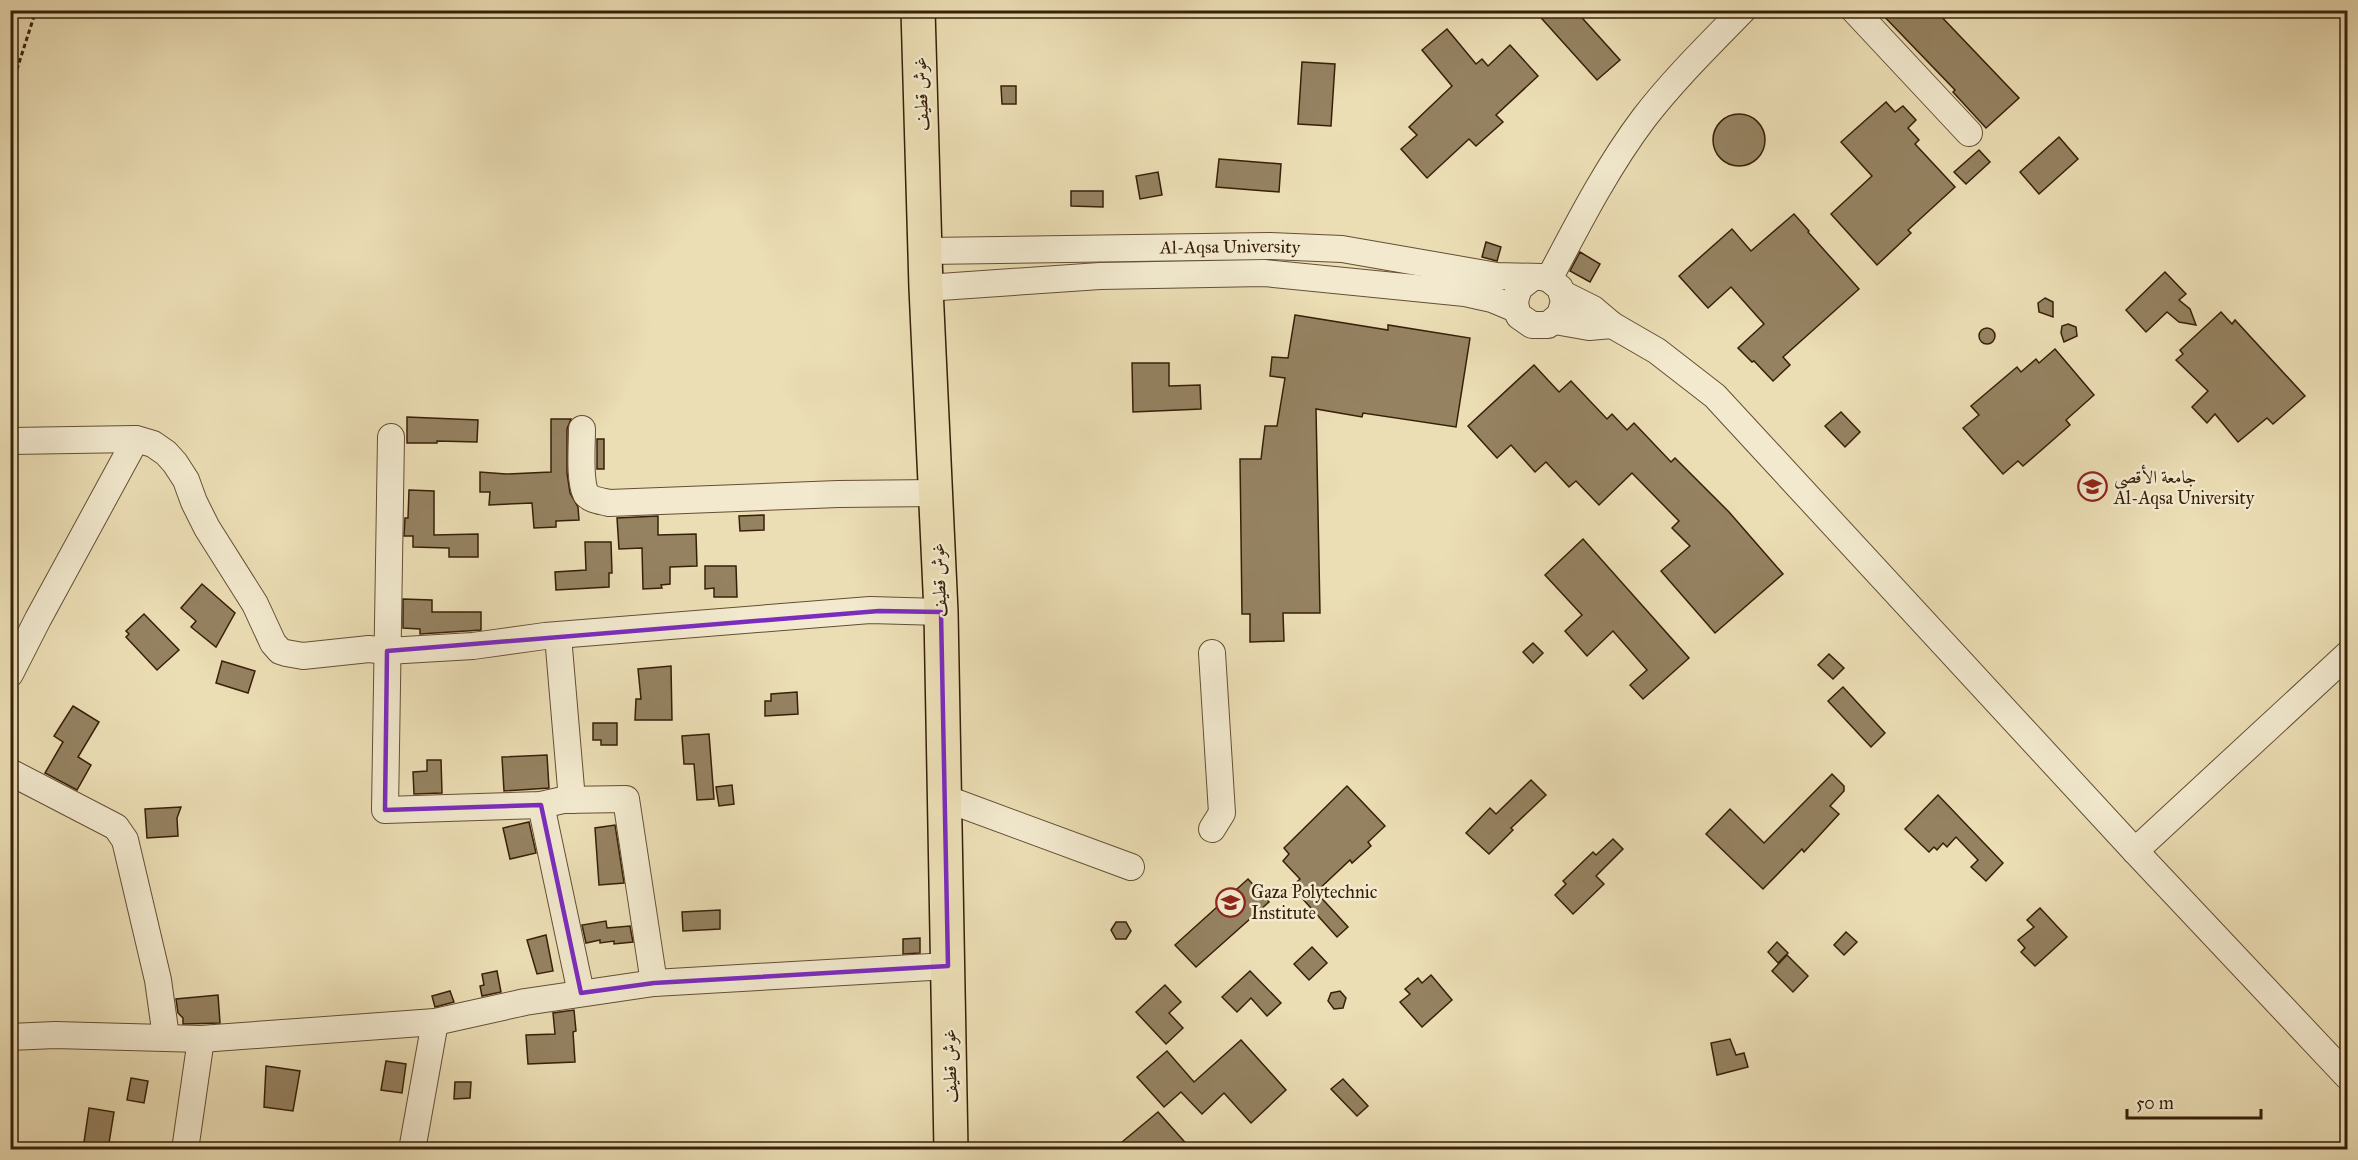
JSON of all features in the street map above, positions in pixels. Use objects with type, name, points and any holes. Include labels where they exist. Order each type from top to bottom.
[{"type":"main road","name":"غوش قطيف","points":[[918,10],[926,288],[940,612],[951,1149]]},
{"type":"street","points":[[1549,283],[1582,216],[1643,119],[1683,71],[1743,10]]},
{"type":"street","points":[[1854,10],[1969,133]]},
{"type":"street","name":"Al-Aqsa University","points":[[926,251],[1308,246],[1342,249],[1549,283]]},
{"type":"street","name":"Al-Aqsa University","points":[[926,288],[1100,276],[1264,273],[1465,293],[1492,299],[1516,309]]},
{"type":"street","points":[[1549,283],[1563,309],[1555,321],[1548,325],[1532,325],[1519,316],[1515,301],[1519,288],[1549,283],[1593,309],[1612,325],[1657,351],[1715,396],[2135,851],[2348,1077]]},
{"type":"street","points":[[1555,321],[1589,327],[1612,325]]},
{"type":"street","points":[[582,429],[583,475],[586,494],[591,498],[609,503],[838,494],[936,493]]},
{"type":"street","points":[[391,437],[385,810],[541,805],[572,800],[626,799],[654,983]]},
{"type":"street","points":[[10,674],[136,439]]},
{"type":"street","points":[[10,441],[136,439],[153,444],[166,453],[186,480],[207,528],[255,604],[273,644],[280,651],[303,656],[369,649],[387,651],[473,646],[545,636],[870,610],[940,612]]},
{"type":"street","points":[[558,636],[572,800]]},
{"type":"street","points":[[1212,653],[1222,813],[1212,829]]},
{"type":"street","points":[[2135,851],[2348,654]]},
{"type":"street","points":[[10,772],[120,831],[125,840],[158,980],[166,1037]]},
{"type":"street","points":[[944,798],[1131,867]]},
{"type":"street","points":[[541,805],[581,993]]},
{"type":"street","points":[[10,1036],[201,1039],[435,1023],[525,1002],[654,983],[948,966]]},
{"type":"street","points":[[412,1149],[435,1023]]},
{"type":"street","points":[[185,1149],[201,1039]]},
{"type":"path","points":[[10,91],[36,10]]},
{"type":"highlighted area","points":[[879,611],[941,612],[948,966],[654,983],[581,993],[541,805],[385,810],[387,651]]},
{"type":"building","points":[[1534,10],[1575,10],[1620,60],[1597,80]]},
{"type":"building","points":[[1878,10],[1935,10],[2019,98],[1986,128],[1953,92],[1955,90]]},
{"type":"building","points":[[1447,29],[1476,64],[1482,59],[1488,66],[1510,45],[1538,76],[1496,115],[1503,122],[1476,146],[1469,139],[1427,178],[1401,149],[1417,135],[1409,127],[1452,86],[1422,50]]},
{"type":"building","points":[[1302,62],[1335,64],[1331,126],[1298,124]]},
{"type":"building","points":[[1001,86],[1016,86],[1016,104],[1002,104]]},
{"type":"building","points":[[1886,102],[1895,112],[1903,106],[1916,120],[1908,128],[1919,140],[1915,144],[1955,187],[1908,230],[1911,233],[1877,265],[1831,214],[1872,176],[1841,142]]},
{"type":"building","points":[[1739,114],[1749,116],[1757,122],[1763,130],[1765,140],[1763,150],[1757,158],[1749,164],[1739,166],[1729,164],[1721,158],[1715,150],[1713,140],[1715,130],[1721,122],[1729,116]]},
{"type":"building","points":[[2059,137],[2078,159],[2039,194],[2020,172]]},
{"type":"building","points":[[1979,150],[1990,162],[1966,184],[1954,172]]},
{"type":"building","points":[[1219,159],[1281,164],[1279,192],[1216,187]]},
{"type":"building","points":[[1158,172],[1162,195],[1140,199],[1136,176]]},
{"type":"building","points":[[1071,191],[1103,191],[1103,207],[1071,206]]},
{"type":"building","points":[[1794,214],[1859,289],[1783,357],[1790,365],[1773,381],[1738,348],[1764,324],[1731,287],[1708,308],[1679,276],[1732,229],[1751,251]]},
{"type":"building","points":[[1486,242],[1501,247],[1497,261],[1482,257]]},
{"type":"building","points":[[1580,252],[1600,264],[1590,282],[1570,271]]},
{"type":"building","points":[[2165,272],[2186,294],[2179,300],[2190,309],[2196,325],[2179,322],[2167,312],[2146,332],[2126,310]]},
{"type":"building","points":[[2045,298],[2053,302],[2053,317],[2039,312],[2038,303]]},
{"type":"building","points":[[2221,312],[2232,324],[2235,320],[2305,396],[2273,424],[2267,418],[2238,442],[2215,414],[2207,423],[2192,407],[2208,391],[2176,360],[2183,354],[2180,350]]},
{"type":"building","points":[[1295,315],[1388,330],[1388,325],[1470,338],[1456,427],[1363,413],[1362,417],[1316,409],[1320,613],[1283,613],[1284,641],[1250,642],[1250,614],[1242,614],[1240,459],[1261,459],[1265,426],[1277,426],[1285,378],[1270,376],[1272,357],[1288,358]]},
{"type":"building","points":[[2068,324],[2076,327],[2077,336],[2064,342],[2061,333],[2062,326]]},
{"type":"building","points":[[1984,328],[1990,328],[1995,336],[1993,342],[1984,344],[1979,339],[1979,333]]},
{"type":"building","points":[[2055,349],[2094,395],[2066,420],[2070,425],[2023,466],[2018,461],[2003,474],[1963,428],[1979,415],[1971,406],[2017,367],[2021,372],[2036,359],[2039,363]]},
{"type":"building","points":[[1132,363],[1169,363],[1169,386],[1200,385],[1201,409],[1133,412]]},
{"type":"building","points":[[1534,365],[1559,392],[1571,381],[1607,419],[1612,414],[1627,430],[1634,423],[1671,462],[1675,458],[1729,512],[1783,574],[1715,633],[1661,571],[1690,546],[1672,528],[1679,521],[1632,473],[1599,505],[1576,481],[1569,487],[1546,462],[1535,472],[1511,445],[1497,458],[1468,426]]},
{"type":"building","points":[[1841,412],[1860,432],[1845,447],[1825,426]]},
{"type":"building","points":[[407,417],[478,420],[477,442],[407,443]]},
{"type":"building","points":[[551,419],[571,419],[567,429],[567,473],[570,493],[578,507],[579,520],[556,521],[556,527],[534,528],[532,503],[489,505],[490,492],[480,492],[480,472],[506,474],[551,472]]},
{"type":"building","points":[[597,439],[604,439],[604,469],[597,469]]},
{"type":"building","points":[[409,490],[434,491],[434,535],[478,534],[478,557],[449,557],[449,548],[413,547],[413,536],[404,536],[405,518],[408,518]]},
{"type":"building","points":[[764,515],[764,530],[740,531],[739,516]]},
{"type":"building","points":[[658,516],[658,535],[696,534],[697,566],[670,567],[670,584],[661,585],[662,588],[643,589],[642,548],[619,549],[617,518]]},
{"type":"building","points":[[1583,539],[1689,658],[1643,699],[1630,685],[1647,670],[1613,631],[1587,656],[1565,631],[1582,615],[1545,575]]},
{"type":"building","points":[[585,542],[611,542],[612,573],[609,573],[609,587],[556,590],[555,572],[586,570]]},
{"type":"building","points":[[705,566],[736,566],[737,597],[714,597],[714,588],[705,589]]},
{"type":"building","points":[[202,584],[235,613],[216,647],[191,627],[196,621],[181,608]]},
{"type":"building","points":[[403,599],[432,600],[432,612],[481,612],[481,630],[420,634],[420,629],[403,628]]},
{"type":"building","points":[[144,614],[179,650],[157,670],[126,637],[129,634],[126,631]]},
{"type":"building","points":[[1533,643],[1543,653],[1533,663],[1523,652]]},
{"type":"building","points":[[1829,654],[1844,668],[1833,679],[1818,665]]},
{"type":"building","points":[[222,661],[255,671],[248,693],[216,683]]},
{"type":"building","points":[[671,666],[672,720],[635,720],[636,699],[641,699],[638,669]]},
{"type":"building","points":[[1843,687],[1885,733],[1871,747],[1828,701]]},
{"type":"building","points":[[797,692],[798,714],[765,716],[765,701],[771,701],[771,694]]},
{"type":"building","points":[[73,706],[99,722],[78,757],[91,765],[77,790],[45,773],[63,742],[54,736]]},
{"type":"building","points":[[593,723],[617,723],[617,745],[601,745],[601,740],[593,740]]},
{"type":"building","points":[[709,734],[714,799],[697,800],[694,764],[684,764],[682,736]]},
{"type":"building","points":[[547,755],[549,788],[504,791],[502,757]]},
{"type":"building","points":[[427,760],[441,760],[442,793],[414,794],[413,772],[427,771]]},
{"type":"building","points":[[1832,774],[1844,786],[1844,791],[1830,806],[1839,814],[1804,852],[1802,849],[1763,889],[1706,834],[1730,809],[1764,843]]},
{"type":"building","points":[[1531,780],[1546,795],[1511,828],[1513,830],[1489,854],[1466,833],[1490,808],[1496,814]]},
{"type":"building","points":[[732,785],[734,804],[719,806],[716,787]]},
{"type":"building","points":[[1347,786],[1385,826],[1368,842],[1371,846],[1352,863],[1350,860],[1316,892],[1348,927],[1337,937],[1292,887],[1300,879],[1283,861],[1289,854],[1284,848]]},
{"type":"building","points":[[1938,795],[2003,863],[1986,881],[1971,867],[1978,860],[1956,837],[1947,847],[1943,843],[1937,850],[1934,847],[1929,852],[1905,829]]},
{"type":"building","points":[[181,807],[177,818],[178,836],[147,838],[145,809]]},
{"type":"building","points":[[529,822],[536,853],[510,859],[503,828]]},
{"type":"building","points":[[615,825],[624,883],[599,885],[595,828]]},
{"type":"building","points":[[1613,839],[1623,849],[1596,876],[1604,884],[1573,914],[1555,895],[1566,884],[1563,881],[1593,852],[1596,855]]},
{"type":"building","points":[[1248,879],[1269,902],[1196,967],[1175,945]]},
{"type":"building","points":[[2040,908],[2067,937],[2035,966],[2021,952],[2025,948],[2018,940],[2034,927],[2027,920]]},
{"type":"building","points":[[720,910],[720,929],[683,931],[682,912]]},
{"type":"building","points":[[606,921],[607,928],[630,926],[633,942],[614,944],[614,941],[600,943],[600,940],[586,943],[582,925]]},
{"type":"building","points":[[1116,922],[1126,922],[1131,931],[1126,939],[1116,939],[1111,930]]},
{"type":"building","points":[[1846,932],[1857,942],[1844,955],[1834,945]]},
{"type":"building","points":[[546,935],[553,971],[537,974],[527,940]]},
{"type":"building","points":[[920,938],[920,953],[903,954],[903,939]]},
{"type":"building","points":[[1777,942],[1788,953],[1778,963],[1768,952]]},
{"type":"building","points":[[1312,947],[1327,963],[1309,980],[1294,964]]},
{"type":"building","points":[[1787,955],[1808,976],[1793,992],[1772,971]]},
{"type":"building","points":[[497,971],[501,992],[482,996],[480,986],[484,985],[482,974]]},
{"type":"building","points":[[1250,971],[1281,1003],[1267,1016],[1251,998],[1237,1012],[1222,997]]},
{"type":"building","points":[[1431,975],[1452,1000],[1422,1027],[1400,1002],[1410,994],[1405,989],[1418,978],[1422,983]]},
{"type":"building","points":[[1165,985],[1181,1002],[1169,1013],[1183,1028],[1166,1044],[1136,1012]]},
{"type":"building","points":[[450,991],[454,1002],[435,1007],[432,996]]},
{"type":"building","points":[[1340,991],[1346,998],[1343,1008],[1334,1009],[1328,1001],[1331,993]]},
{"type":"building","points":[[218,995],[220,1023],[183,1024],[183,1018],[178,1013],[176,999]]},
{"type":"building","points":[[574,1010],[575,1062],[528,1064],[526,1035],[555,1034],[553,1013]]},
{"type":"building","points":[[1730,1039],[1736,1055],[1744,1053],[1748,1067],[1717,1075],[1711,1043]]},
{"type":"building","points":[[1241,1040],[1286,1090],[1251,1123],[1224,1093],[1202,1114],[1181,1092],[1164,1107],[1137,1077],[1167,1051],[1194,1082]]},
{"type":"building","points":[[386,1061],[406,1064],[402,1093],[381,1090]]},
{"type":"building","points":[[266,1066],[300,1071],[293,1111],[264,1107]]},
{"type":"building","points":[[131,1078],[148,1081],[144,1103],[127,1100]]},
{"type":"building","points":[[1343,1079],[1368,1106],[1357,1116],[1331,1089]]},
{"type":"building","points":[[455,1082],[471,1082],[470,1098],[454,1099]]},
{"type":"building","points":[[89,1108],[114,1112],[108,1149],[83,1149]]},
{"type":"building","points":[[1158,1112],[1191,1149],[1129,1149],[1122,1142]]},
{"type":"place","name":"جامعة الأقصى Al-Aqsa University","points":[[2093,487]]},
{"type":"place","name":"Gaza Polytechnic Institute","points":[[1230,902]]}]
